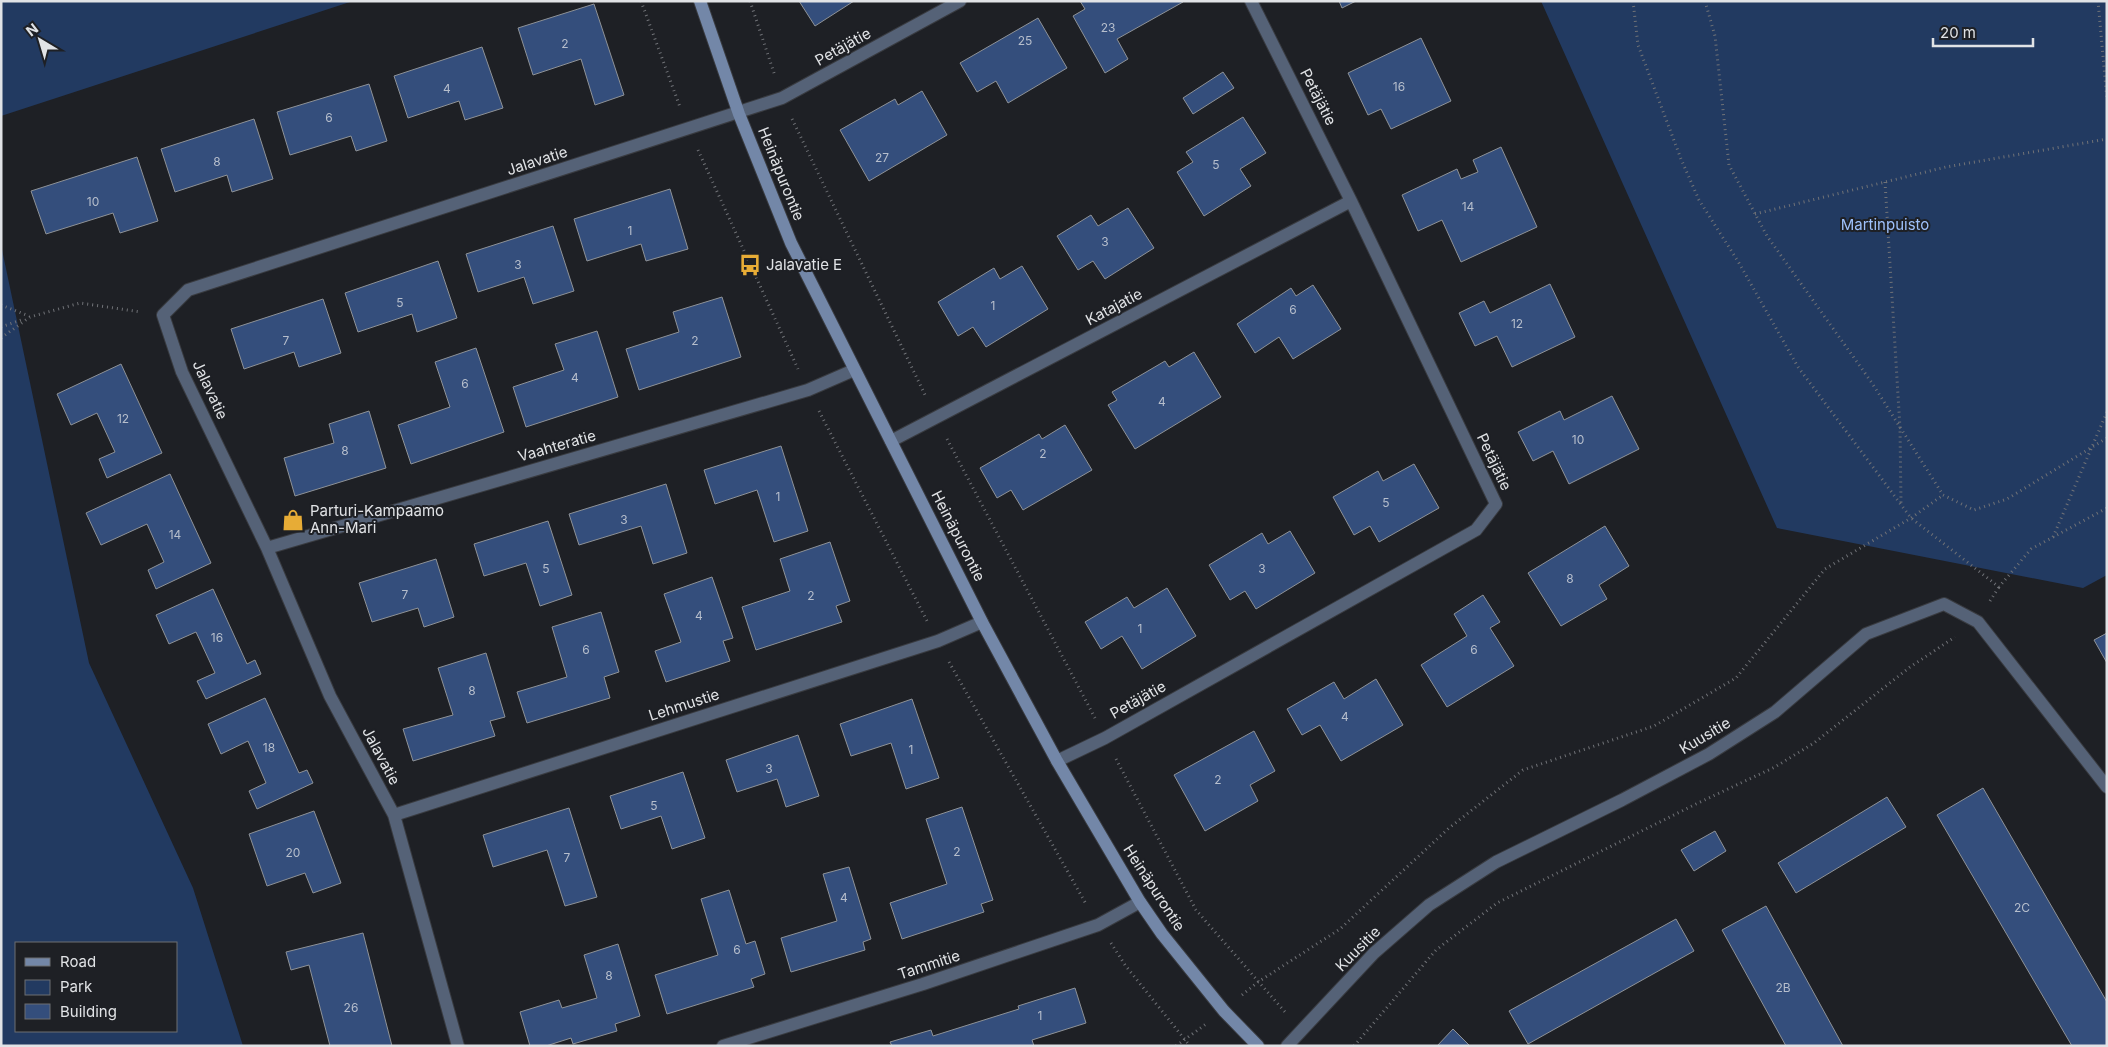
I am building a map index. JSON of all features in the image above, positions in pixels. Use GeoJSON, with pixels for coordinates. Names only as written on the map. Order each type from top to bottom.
{"type":"FeatureCollection","features":[{"type":"Feature","properties":{"kind":"street","name":"Heinäpurontie"},"geometry":{"type":"LineString","coordinates":[[700,1],[739,114],[791,243],[982,622],[1057,761],[1140,902],[1162,934],[1224,1010],[1258,1046]]}},
{"type":"Feature","properties":{"kind":"street","name":"Petäjätie"},"geometry":{"type":"LineString","coordinates":[[739,114],[782,98],[960,1]]}},
{"type":"Feature","properties":{"kind":"street","name":"Petäjätie"},"geometry":{"type":"LineString","coordinates":[[1057,761],[1105,738],[1476,530],[1496,504],[1352,201],[1251,1]]}},
{"type":"Feature","properties":{"kind":"street","name":"Jalavatie"},"geometry":{"type":"LineString","coordinates":[[458,1046],[394,815],[330,696],[267,548],[182,372],[163,315],[188,290],[739,114]]}},
{"type":"Feature","properties":{"kind":"street","name":"Katajatie"},"geometry":{"type":"LineString","coordinates":[[891,442],[1352,201]]}},
{"type":"Feature","properties":{"kind":"street","name":"Vaahteratie"},"geometry":{"type":"LineString","coordinates":[[267,548],[808,390],[854,370]]}},
{"type":"Feature","properties":{"kind":"street","name":"Kuusitie"},"geometry":{"type":"LineString","coordinates":[[1286,1046],[1374,953],[1429,905],[1496,862],[1622,800],[1709,754],[1775,712],[1866,634],[1944,604],[1978,622],[2107,788]]}},
{"type":"Feature","properties":{"kind":"street","name":"Lehmustie"},"geometry":{"type":"LineString","coordinates":[[394,815],[938,641],[982,622]]}},
{"type":"Feature","properties":{"kind":"street","name":"Tammitie"},"geometry":{"type":"LineString","coordinates":[[723,1046],[923,984],[1098,925],[1140,902]]}},
{"type":"Feature","properties":{"kind":"path"},"geometry":{"type":"LineString","coordinates":[[641,1],[688,130],[808,390],[938,641],[1098,925],[1125,965],[1190,1046]]}},
{"type":"Feature","properties":{"kind":"path"},"geometry":{"type":"LineString","coordinates":[[750,1],[782,98],[936,418],[1196,910],[1258,982],[1303,1030]]}},
{"type":"Feature","properties":{"kind":"path"},"geometry":{"type":"LineString","coordinates":[[1634,1],[1638,46],[1681,159],[1699,200],[1739,263],[1798,367],[1911,518],[1998,587]]}},
{"type":"Feature","properties":{"kind":"path"},"geometry":{"type":"LineString","coordinates":[[1705,1],[1716,36],[1729,165],[1767,236],[1872,383],[1943,495],[1974,510],[2007,499],[2107,438]]}},
{"type":"Feature","properties":{"kind":"path"},"geometry":{"type":"LineString","coordinates":[[2098,1],[2107,100]]}},
{"type":"Feature","properties":{"kind":"path"},"geometry":{"type":"LineString","coordinates":[[1755,214],[1946,166],[2107,139]]}},
{"type":"Feature","properties":{"kind":"path"},"geometry":{"type":"LineString","coordinates":[[1884,182],[1900,428],[1901,505]]}},
{"type":"Feature","properties":{"kind":"path"},"geometry":{"type":"LineString","coordinates":[[1,327],[80,303],[163,315]]}},
{"type":"Feature","properties":{"kind":"path"},"geometry":{"type":"LineString","coordinates":[[1,305],[30,317]]}},
{"type":"Feature","properties":{"kind":"path"},"geometry":{"type":"LineString","coordinates":[[1,338],[30,317]]}},
{"type":"Feature","properties":{"kind":"path"},"geometry":{"type":"LineString","coordinates":[[2053,538],[2107,412]]}},
{"type":"Feature","properties":{"kind":"path"},"geometry":{"type":"LineString","coordinates":[[1258,982],[1340,929],[1449,828],[1523,770],[1654,726],[1736,678],[1825,569],[1911,518],[1943,495]]}},
{"type":"Feature","properties":{"kind":"path"},"geometry":{"type":"LineString","coordinates":[[1354,1046],[1436,950],[1497,904],[1696,804],[1775,767],[1814,743],[1910,667],[1978,622],[1998,587],[2032,549],[2107,508]]}},
{"type":"Feature","properties":{"kind":"path"},"geometry":{"type":"LineString","coordinates":[[1176,1046],[1184,1040]]}},
{"type":"Feature","properties":{"kind":"green space"},"geometry":{"type":"Polygon","coordinates":[[[1,1],[353,1],[1,116],[1,1]]]}},
{"type":"Feature","properties":{"kind":"green space","name":"Martinpuisto"},"geometry":{"type":"Polygon","coordinates":[[[1541,1],[2107,1],[2107,575],[2083,588],[1777,528],[1541,1]]]}},
{"type":"Feature","properties":{"kind":"green space"},"geometry":{"type":"Polygon","coordinates":[[[1,245],[89,663],[193,888],[243,1046],[1,1046],[1,245]]]}},
{"type":"Feature","properties":{"kind":"building"},"geometry":{"type":"Polygon","coordinates":[[[799,1],[854,1],[815,26],[799,1]]]}},
{"type":"Feature","properties":{"kind":"building"},"geometry":{"type":"Polygon","coordinates":[[[1080,1],[1183,2],[1117,39],[1128,59],[1105,73],[1073,16],[1085,9],[1080,1]]]}},
{"type":"Feature","properties":{"kind":"building"},"geometry":{"type":"Polygon","coordinates":[[[1339,1],[1356,1],[1342,8],[1339,1]]]}},
{"type":"Feature","properties":{"kind":"building"},"geometry":{"type":"Polygon","coordinates":[[[594,4],[624,95],[595,105],[581,59],[533,75],[518,28],[594,4]]]}},
{"type":"Feature","properties":{"kind":"building"},"geometry":{"type":"Polygon","coordinates":[[[1038,18],[1067,68],[1008,103],[996,81],[977,92],[960,63],[1038,18]]]}},
{"type":"Feature","properties":{"kind":"building"},"geometry":{"type":"Polygon","coordinates":[[[1421,38],[1451,101],[1391,129],[1381,109],[1368,115],[1348,73],[1421,38]]]}},
{"type":"Feature","properties":{"kind":"building"},"geometry":{"type":"Polygon","coordinates":[[[482,47],[503,108],[465,120],[459,101],[408,118],[394,76],[482,47]]]}},
{"type":"Feature","properties":{"kind":"building"},"geometry":{"type":"Polygon","coordinates":[[[1223,72],[1234,88],[1193,114],[1183,98],[1223,72]]]}},
{"type":"Feature","properties":{"kind":"building"},"geometry":{"type":"Polygon","coordinates":[[[369,84],[387,141],[356,151],[351,136],[290,155],[277,112],[369,84]]]}},
{"type":"Feature","properties":{"kind":"building"},"geometry":{"type":"Polygon","coordinates":[[[922,91],[947,135],[869,181],[840,130],[895,99],[898,105],[922,91]]]}},
{"type":"Feature","properties":{"kind":"building"},"geometry":{"type":"Polygon","coordinates":[[[1243,117],[1266,153],[1240,169],[1251,186],[1204,216],[1177,172],[1193,162],[1186,152],[1243,117]]]}},
{"type":"Feature","properties":{"kind":"building"},"geometry":{"type":"Polygon","coordinates":[[[254,119],[273,179],[232,192],[227,175],[175,192],[161,149],[254,119]]]}},
{"type":"Feature","properties":{"kind":"building"},"geometry":{"type":"Polygon","coordinates":[[[1501,147],[1537,227],[1461,262],[1442,220],[1418,231],[1402,195],[1457,169],[1461,179],[1478,172],[1473,160],[1501,147]]]}},
{"type":"Feature","properties":{"kind":"building"},"geometry":{"type":"Polygon","coordinates":[[[137,157],[158,221],[120,233],[113,213],[46,234],[31,191],[137,157]]]}},
{"type":"Feature","properties":{"kind":"building"},"geometry":{"type":"Polygon","coordinates":[[[670,189],[688,249],[646,261],[641,244],[587,261],[574,219],[670,189]]]}},
{"type":"Feature","properties":{"kind":"building"},"geometry":{"type":"Polygon","coordinates":[[[1128,208],[1154,248],[1105,279],[1093,261],[1078,270],[1057,236],[1091,215],[1098,226],[1128,208]]]}},
{"type":"Feature","properties":{"kind":"building"},"geometry":{"type":"Polygon","coordinates":[[[553,226],[574,291],[533,304],[524,277],[478,292],[466,254],[553,226]]]}},
{"type":"Feature","properties":{"kind":"building"},"geometry":{"type":"Polygon","coordinates":[[[438,261],[457,318],[417,332],[412,314],[358,332],[345,293],[438,261]]]}},
{"type":"Feature","properties":{"kind":"building"},"geometry":{"type":"Polygon","coordinates":[[[1022,266],[1048,309],[986,347],[973,327],[958,336],[938,302],[994,268],[1000,279],[1022,266]]]}},
{"type":"Feature","properties":{"kind":"building"},"geometry":{"type":"Polygon","coordinates":[[[1550,284],[1575,337],[1512,367],[1497,336],[1475,346],[1459,313],[1484,301],[1490,313],[1550,284]]]}},
{"type":"Feature","properties":{"kind":"building"},"geometry":{"type":"Polygon","coordinates":[[[1313,285],[1341,329],[1293,359],[1279,337],[1255,353],[1237,324],[1291,288],[1296,296],[1313,285]]]}},
{"type":"Feature","properties":{"kind":"building"},"geometry":{"type":"Polygon","coordinates":[[[722,297],[741,357],[639,390],[626,349],[679,332],[673,312],[722,297]]]}},
{"type":"Feature","properties":{"kind":"building"},"geometry":{"type":"Polygon","coordinates":[[[323,299],[341,353],[299,367],[294,352],[244,369],[231,329],[323,299]]]}},
{"type":"Feature","properties":{"kind":"building"},"geometry":{"type":"Polygon","coordinates":[[[597,331],[618,397],[526,427],[513,387],[564,370],[555,344],[597,331]]]}},
{"type":"Feature","properties":{"kind":"building"},"geometry":{"type":"Polygon","coordinates":[[[476,348],[504,432],[411,464],[398,425],[450,407],[435,362],[476,348]]]}},
{"type":"Feature","properties":{"kind":"building"},"geometry":{"type":"Polygon","coordinates":[[[1194,352],[1221,397],[1135,449],[1108,405],[1117,400],[1112,392],[1165,361],[1169,367],[1194,352]]]}},
{"type":"Feature","properties":{"kind":"building"},"geometry":{"type":"Polygon","coordinates":[[[121,364],[162,453],[107,478],[99,459],[115,452],[97,413],[71,425],[57,394],[121,364]]]}},
{"type":"Feature","properties":{"kind":"building"},"geometry":{"type":"Polygon","coordinates":[[[1612,396],[1639,449],[1569,484],[1553,451],[1533,461],[1518,432],[1560,411],[1564,420],[1612,396]]]}},
{"type":"Feature","properties":{"kind":"building"},"geometry":{"type":"Polygon","coordinates":[[[369,411],[386,468],[295,496],[284,458],[334,443],[329,424],[369,411]]]}},
{"type":"Feature","properties":{"kind":"building"},"geometry":{"type":"Polygon","coordinates":[[[1065,425],[1092,470],[1023,510],[1011,490],[997,498],[980,468],[1039,434],[1042,439],[1065,425]]]}},
{"type":"Feature","properties":{"kind":"building"},"geometry":{"type":"Polygon","coordinates":[[[781,446],[808,531],[774,542],[757,490],[715,504],[704,470],[781,446]]]}},
{"type":"Feature","properties":{"kind":"building"},"geometry":{"type":"Polygon","coordinates":[[[1414,464],[1439,508],[1379,542],[1370,526],[1354,535],[1333,497],[1378,471],[1383,481],[1414,464]]]}},
{"type":"Feature","properties":{"kind":"building"},"geometry":{"type":"Polygon","coordinates":[[[170,474],[211,563],[156,589],[148,570],[164,562],[147,524],[101,545],[86,513],[170,474]]]}},
{"type":"Feature","properties":{"kind":"building"},"geometry":{"type":"Polygon","coordinates":[[[666,484],[687,553],[653,564],[641,526],[579,545],[569,514],[666,484]]]}},
{"type":"Feature","properties":{"kind":"building"},"geometry":{"type":"Polygon","coordinates":[[[548,521],[572,595],[540,606],[526,563],[484,576],[474,544],[548,521]]]}},
{"type":"Feature","properties":{"kind":"building"},"geometry":{"type":"Polygon","coordinates":[[[1605,526],[1629,566],[1599,585],[1607,599],[1561,626],[1528,573],[1605,526]]]}},
{"type":"Feature","properties":{"kind":"building"},"geometry":{"type":"Polygon","coordinates":[[[1290,531],[1315,573],[1256,609],[1245,591],[1230,600],[1209,565],[1262,533],[1268,544],[1290,531]]]}},
{"type":"Feature","properties":{"kind":"building"},"geometry":{"type":"Polygon","coordinates":[[[830,542],[850,601],[836,606],[842,622],[756,650],[742,607],[790,591],[780,559],[830,542]]]}},
{"type":"Feature","properties":{"kind":"building"},"geometry":{"type":"Polygon","coordinates":[[[436,559],[454,617],[424,627],[418,608],[372,622],[359,583],[436,559]]]}},
{"type":"Feature","properties":{"kind":"building"},"geometry":{"type":"Polygon","coordinates":[[[712,577],[733,638],[723,641],[730,661],[666,682],[655,651],[681,642],[664,594],[712,577]]]}},
{"type":"Feature","properties":{"kind":"building"},"geometry":{"type":"Polygon","coordinates":[[[1167,588],[1196,636],[1142,669],[1122,636],[1101,649],[1085,622],[1127,597],[1134,608],[1167,588]]]}},
{"type":"Feature","properties":{"kind":"building"},"geometry":{"type":"Polygon","coordinates":[[[213,589],[247,664],[255,660],[261,674],[206,699],[197,681],[215,673],[196,632],[169,644],[156,615],[213,589]]]}},
{"type":"Feature","properties":{"kind":"building"},"geometry":{"type":"Polygon","coordinates":[[[1483,595],[1500,622],[1490,628],[1514,666],[1447,707],[1421,665],[1467,636],[1454,614],[1483,595]]]}},
{"type":"Feature","properties":{"kind":"building"},"geometry":{"type":"Polygon","coordinates":[[[601,612],[619,672],[604,677],[610,698],[527,723],[517,692],[567,677],[552,627],[601,612]]]}},
{"type":"Feature","properties":{"kind":"building"},"geometry":{"type":"Polygon","coordinates":[[[2107,633],[2107,663],[2094,640],[2107,633]]]}},
{"type":"Feature","properties":{"kind":"building"},"geometry":{"type":"Polygon","coordinates":[[[486,653],[505,717],[490,721],[495,736],[413,761],[403,729],[453,715],[438,668],[486,653]]]}},
{"type":"Feature","properties":{"kind":"building"},"geometry":{"type":"Polygon","coordinates":[[[1376,679],[1403,725],[1341,761],[1320,725],[1302,735],[1287,709],[1334,682],[1344,699],[1376,679]]]}},
{"type":"Feature","properties":{"kind":"building"},"geometry":{"type":"Polygon","coordinates":[[[265,698],[299,773],[307,770],[313,783],[257,809],[249,791],[266,783],[248,741],[221,754],[208,724],[265,698]]]}},
{"type":"Feature","properties":{"kind":"building"},"geometry":{"type":"Polygon","coordinates":[[[912,699],[939,778],[906,789],[891,743],[851,756],[840,724],[912,699]]]}},
{"type":"Feature","properties":{"kind":"building"},"geometry":{"type":"Polygon","coordinates":[[[1254,731],[1275,771],[1250,785],[1258,801],[1205,831],[1174,775],[1254,731]]]}},
{"type":"Feature","properties":{"kind":"building"},"geometry":{"type":"Polygon","coordinates":[[[798,735],[819,796],[786,807],[777,779],[737,792],[726,760],[798,735]]]}},
{"type":"Feature","properties":{"kind":"building"},"geometry":{"type":"Polygon","coordinates":[[[683,772],[705,838],[672,849],[661,816],[621,829],[610,796],[683,772]]]}},
{"type":"Feature","properties":{"kind":"building"},"geometry":{"type":"Polygon","coordinates":[[[1983,788],[2107,1002],[2107,1046],[2072,1046],[1937,815],[1983,788]]]}},
{"type":"Feature","properties":{"kind":"building"},"geometry":{"type":"Polygon","coordinates":[[[1887,797],[1906,827],[1796,893],[1778,863],[1887,797]]]}},
{"type":"Feature","properties":{"kind":"building"},"geometry":{"type":"Polygon","coordinates":[[[962,807],[993,900],[981,904],[984,912],[902,939],[890,903],[947,884],[926,819],[962,807]]]}},
{"type":"Feature","properties":{"kind":"building"},"geometry":{"type":"Polygon","coordinates":[[[569,808],[597,897],[565,906],[547,850],[493,867],[483,835],[569,808]]]}},
{"type":"Feature","properties":{"kind":"building"},"geometry":{"type":"Polygon","coordinates":[[[314,811],[341,883],[313,893],[305,873],[267,886],[249,834],[314,811]]]}},
{"type":"Feature","properties":{"kind":"building"},"geometry":{"type":"Polygon","coordinates":[[[1715,831],[1726,851],[1694,871],[1681,850],[1715,831]]]}},
{"type":"Feature","properties":{"kind":"building"},"geometry":{"type":"Polygon","coordinates":[[[849,867],[871,939],[863,942],[865,950],[791,972],[781,938],[837,921],[823,874],[849,867]]]}},
{"type":"Feature","properties":{"kind":"building"},"geometry":{"type":"Polygon","coordinates":[[[729,890],[746,944],[755,941],[765,974],[751,979],[754,987],[667,1014],[655,975],[718,955],[701,899],[729,890]]]}},
{"type":"Feature","properties":{"kind":"building"},"geometry":{"type":"Polygon","coordinates":[[[1766,906],[1843,1046],[1786,1046],[1722,930],[1766,906]]]}},
{"type":"Feature","properties":{"kind":"building"},"geometry":{"type":"Polygon","coordinates":[[[1676,919],[1694,951],[1528,1044],[1509,1011],[1676,919]]]}},
{"type":"Feature","properties":{"kind":"building"},"geometry":{"type":"Polygon","coordinates":[[[363,933],[392,1046],[330,1046],[309,965],[291,970],[286,952],[363,933]]]}},
{"type":"Feature","properties":{"kind":"building"},"geometry":{"type":"Polygon","coordinates":[[[618,944],[640,1016],[615,1024],[617,1031],[573,1044],[571,1038],[546,1046],[530,1046],[520,1012],[559,1000],[562,1008],[597,998],[584,955],[618,944]]]}},
{"type":"Feature","properties":{"kind":"building"},"geometry":{"type":"Polygon","coordinates":[[[1075,988],[1086,1023],[1032,1040],[1034,1046],[892,1046],[890,1042],[931,1030],[933,1036],[1019,1009],[1018,1006],[1075,988]]]}},
{"type":"Feature","properties":{"kind":"building"},"geometry":{"type":"Polygon","coordinates":[[[1453,1029],[1470,1046],[1437,1046],[1453,1029]]]}},
{"type":"Feature","properties":{"kind":"place","name":"Jalavatie E"},"geometry":{"type":"Point","coordinates":[750,265]}},
{"type":"Feature","properties":{"kind":"place","name":"Parturi-Kampaamo Ann-Mari"},"geometry":{"type":"Point","coordinates":[293,520]}}]}
